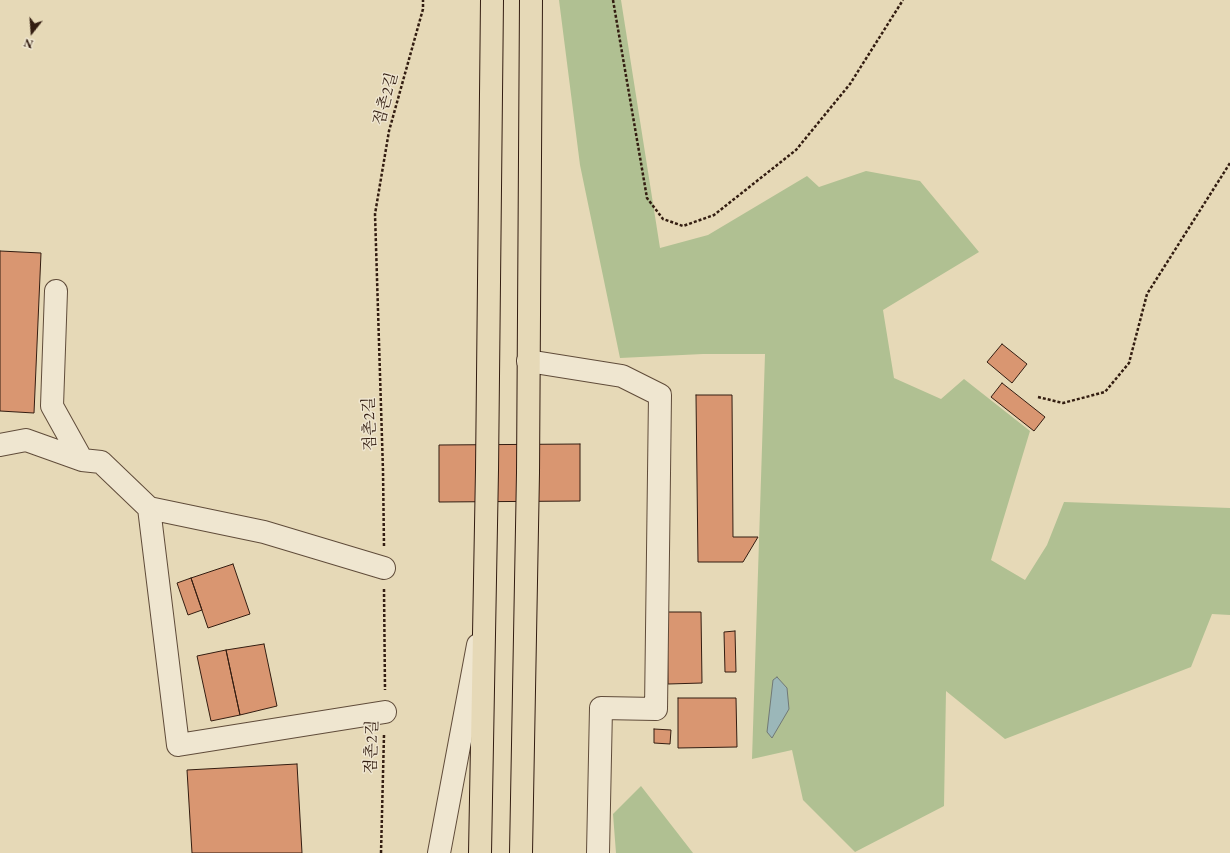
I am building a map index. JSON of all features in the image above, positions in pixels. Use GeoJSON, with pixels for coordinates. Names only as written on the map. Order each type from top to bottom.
{"type":"FeatureCollection","features":[{"type":"Feature","properties":{"kind":"highway"},"geometry":{"type":"LineString","coordinates":[[480,853],[492,0]]}},
{"type":"Feature","properties":{"kind":"highway"},"geometry":{"type":"LineString","coordinates":[[521,853],[528,473],[531,0]]}},
{"type":"Feature","properties":{"kind":"street"},"geometry":{"type":"LineString","coordinates":[[56,291],[52,406],[82,460]]}},
{"type":"Feature","properties":{"kind":"street"},"geometry":{"type":"LineString","coordinates":[[528,361],[622,376],[660,395],[656,709],[601,708],[598,853]]}},
{"type":"Feature","properties":{"kind":"street"},"geometry":{"type":"LineString","coordinates":[[0,445],[26,440],[82,460],[101,462],[150,508],[264,532],[384,568]]}},
{"type":"Feature","properties":{"kind":"street"},"geometry":{"type":"LineString","coordinates":[[150,508],[178,745],[385,712]]}},
{"type":"Feature","properties":{"kind":"street"},"geometry":{"type":"LineString","coordinates":[[439,853],[484,612]]}},
{"type":"Feature","properties":{"kind":"path","name":"점촌2길"},"geometry":{"type":"LineString","coordinates":[[381,853],[385,712],[384,471],[375,214],[389,131],[423,9],[423,0]]}},
{"type":"Feature","properties":{"kind":"path"},"geometry":{"type":"LineString","coordinates":[[613,0],[647,198],[663,218],[683,226],[714,215],[796,150],[850,84],[902,0]]}},
{"type":"Feature","properties":{"kind":"path"},"geometry":{"type":"LineString","coordinates":[[1038,397],[1063,403],[1105,392],[1129,363],[1147,294],[1230,163]]}},
{"type":"Feature","properties":{"kind":"green space"},"geometry":{"type":"Polygon","coordinates":[[[559,0],[621,0],[660,248],[708,235],[807,176],[819,187],[866,171],[920,181],[979,252],[883,310],[894,378],[941,399],[964,379],[1030,431],[991,560],[1025,580],[1047,545],[1064,502],[1230,508],[1230,615],[1212,614],[1191,667],[1005,739],[946,691],[944,806],[855,852],[803,800],[792,750],[752,759],[765,354],[703,354],[620,358],[580,165],[559,0]]]}},
{"type":"Feature","properties":{"kind":"green space"},"geometry":{"type":"Polygon","coordinates":[[[641,786],[693,853],[616,853],[613,814],[641,786]]]}},
{"type":"Feature","properties":{"kind":"water"},"geometry":{"type":"Polygon","coordinates":[[[777,677],[787,688],[789,709],[772,738],[767,732],[773,680],[777,677]]]}},
{"type":"Feature","properties":{"kind":"building"},"geometry":{"type":"Polygon","coordinates":[[[0,251],[41,253],[34,413],[0,411],[0,251]]]}},
{"type":"Feature","properties":{"kind":"building"},"geometry":{"type":"Polygon","coordinates":[[[1002,344],[1027,364],[1012,383],[987,362],[1002,344]]]}},
{"type":"Feature","properties":{"kind":"building"},"geometry":{"type":"Polygon","coordinates":[[[1002,383],[1045,417],[1034,431],[991,397],[1002,383]]]}},
{"type":"Feature","properties":{"kind":"building"},"geometry":{"type":"Polygon","coordinates":[[[696,395],[732,395],[733,537],[758,537],[743,562],[698,562],[696,395]]]}},
{"type":"Feature","properties":{"kind":"building"},"geometry":{"type":"Polygon","coordinates":[[[580,444],[580,501],[439,502],[439,445],[580,444]]]}},
{"type":"Feature","properties":{"kind":"building"},"geometry":{"type":"Polygon","coordinates":[[[233,564],[250,614],[208,628],[191,578],[233,564]]]}},
{"type":"Feature","properties":{"kind":"building"},"geometry":{"type":"Polygon","coordinates":[[[191,578],[202,610],[188,615],[177,583],[191,578]]]}},
{"type":"Feature","properties":{"kind":"building"},"geometry":{"type":"Polygon","coordinates":[[[667,612],[701,612],[702,683],[668,684],[667,612]]]}},
{"type":"Feature","properties":{"kind":"building"},"geometry":{"type":"Polygon","coordinates":[[[735,631],[736,672],[725,672],[724,632],[735,631]]]}},
{"type":"Feature","properties":{"kind":"building"},"geometry":{"type":"Polygon","coordinates":[[[264,644],[277,706],[240,715],[226,650],[264,644]]]}},
{"type":"Feature","properties":{"kind":"building"},"geometry":{"type":"Polygon","coordinates":[[[226,650],[240,715],[211,721],[197,656],[226,650]]]}},
{"type":"Feature","properties":{"kind":"building"},"geometry":{"type":"Polygon","coordinates":[[[678,698],[736,698],[737,747],[678,748],[678,698]]]}},
{"type":"Feature","properties":{"kind":"building"},"geometry":{"type":"Polygon","coordinates":[[[654,729],[671,730],[670,744],[654,743],[654,729]]]}},
{"type":"Feature","properties":{"kind":"building"},"geometry":{"type":"Polygon","coordinates":[[[297,764],[302,853],[192,853],[187,770],[297,764]]]}}]}
